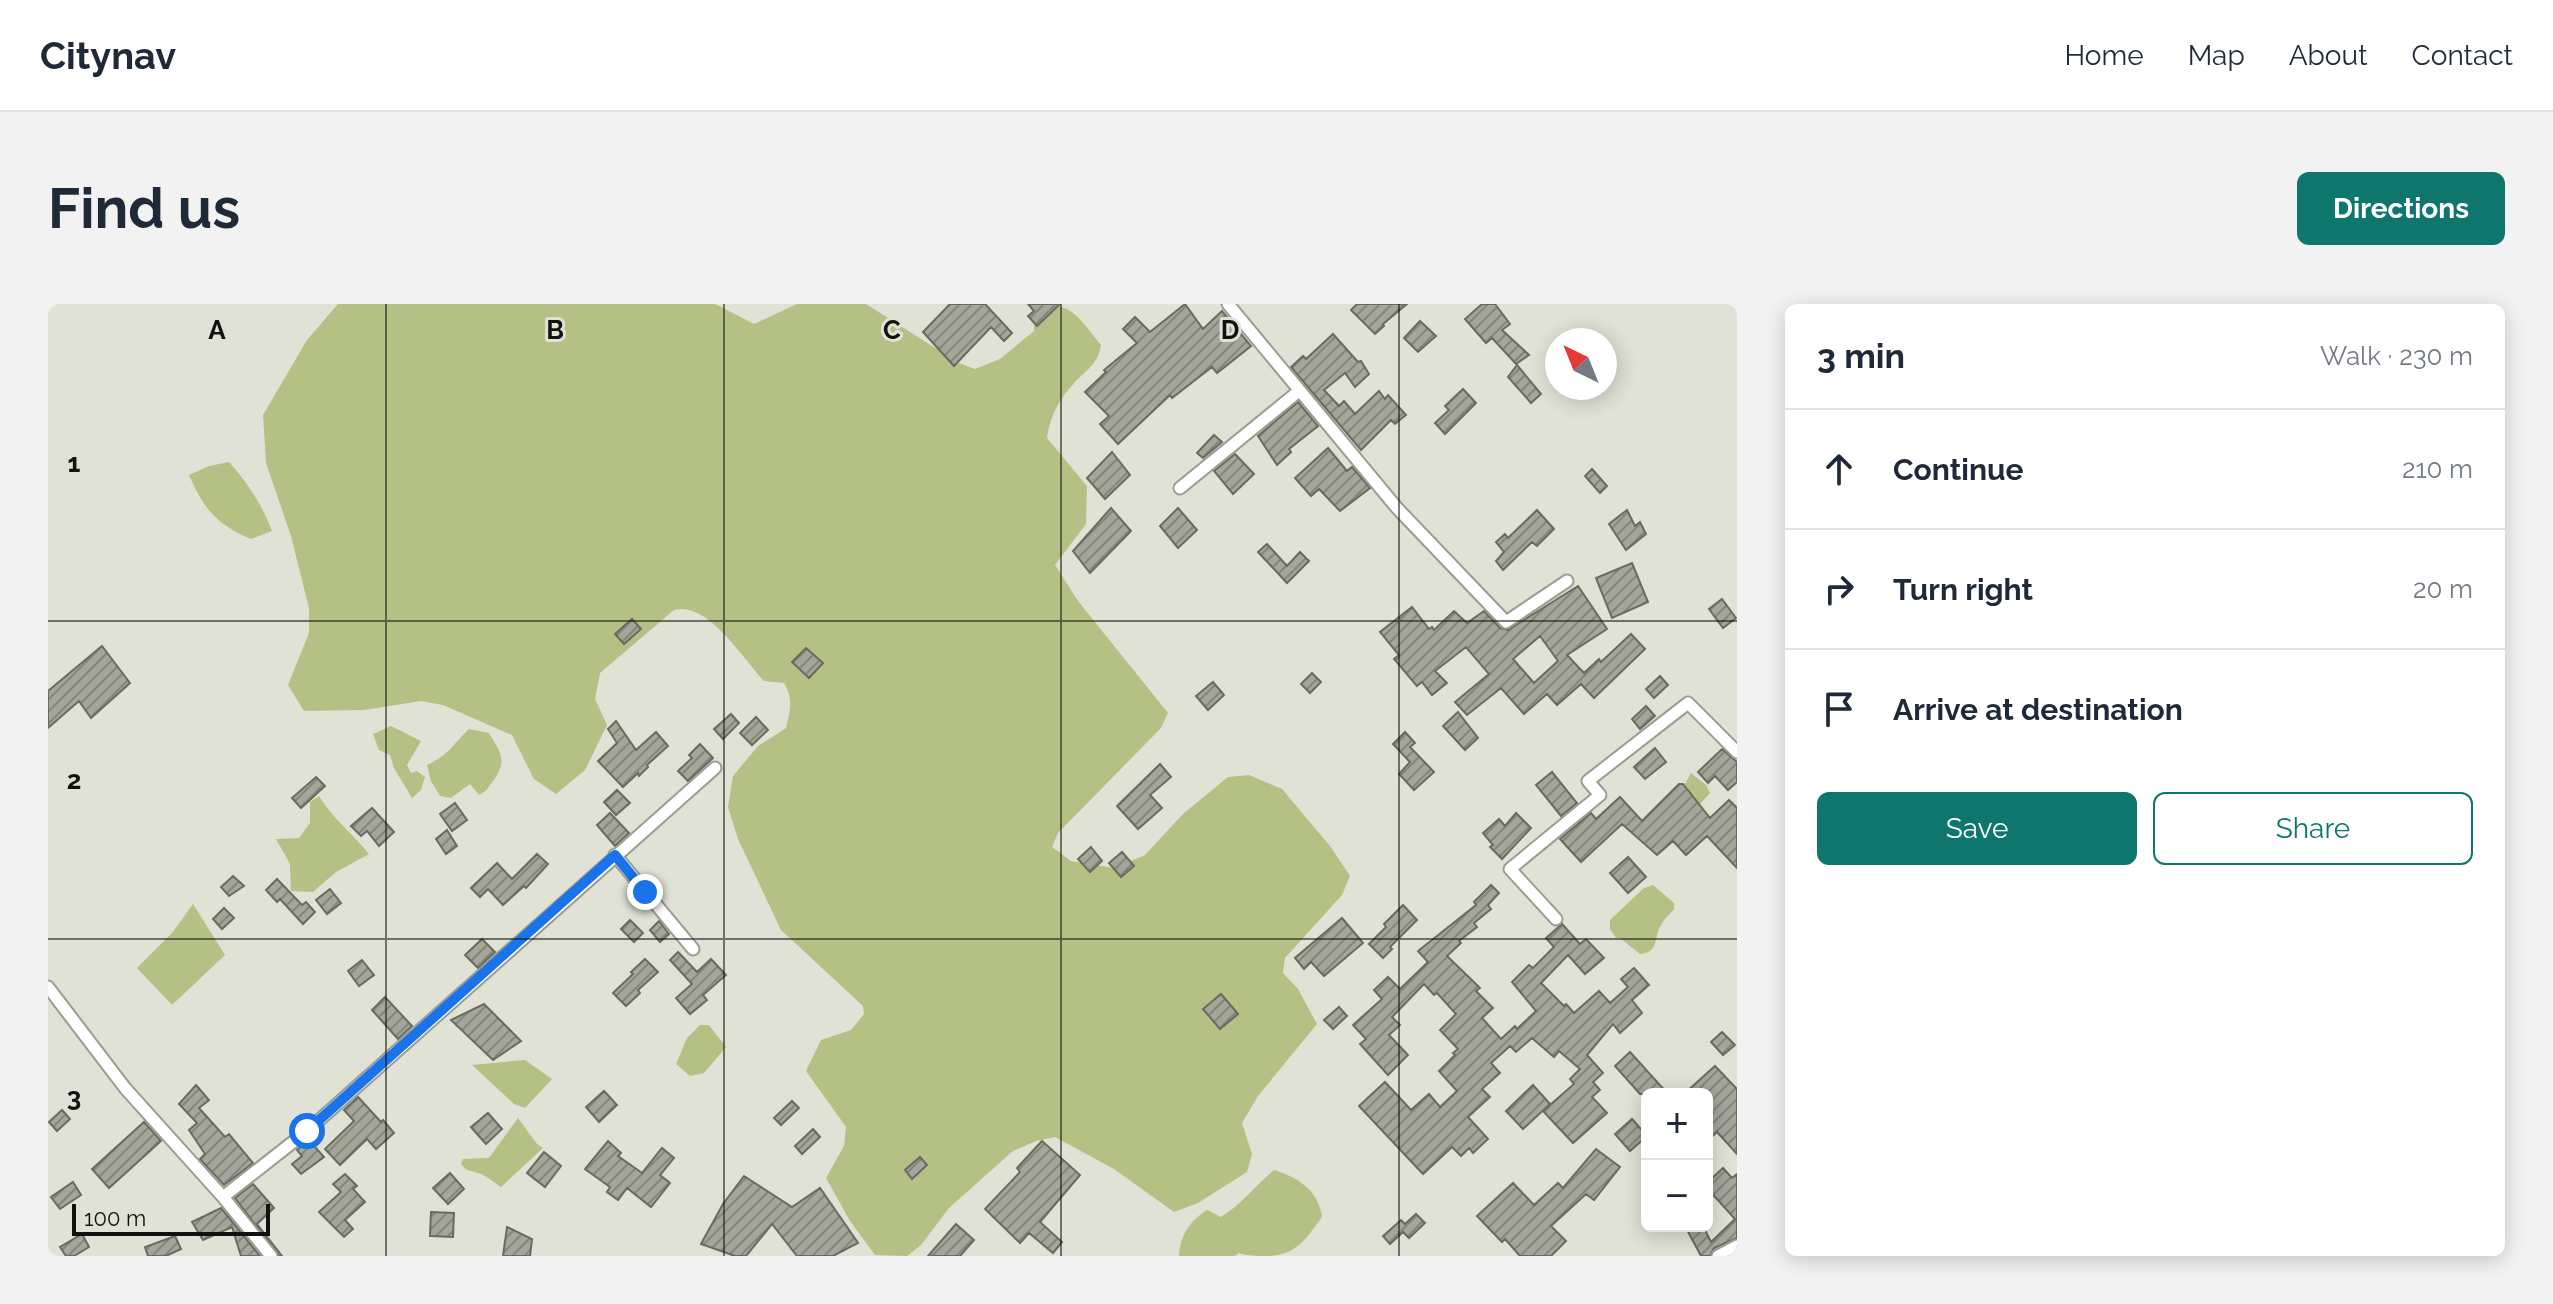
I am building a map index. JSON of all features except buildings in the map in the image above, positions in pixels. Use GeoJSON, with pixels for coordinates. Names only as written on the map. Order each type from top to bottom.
{"type":"FeatureCollection","features":[{"type":"Feature","properties":{"kind":"street"},"geometry":{"type":"LineString","coordinates":[[1228,304],[1397,508],[1506,622],[1567,581]]}},
{"type":"Feature","properties":{"kind":"street"},"geometry":{"type":"LineString","coordinates":[[1180,488],[1299,391]]}},
{"type":"Feature","properties":{"kind":"street"},"geometry":{"type":"LineString","coordinates":[[1556,919],[1510,869],[1600,795],[1588,781],[1688,703],[1737,752]]}},
{"type":"Feature","properties":{"kind":"street"},"geometry":{"type":"LineString","coordinates":[[223,1197],[307,1131],[715,768]]}},
{"type":"Feature","properties":{"kind":"street"},"geometry":{"type":"LineString","coordinates":[[615,855],[693,949]]}},
{"type":"Feature","properties":{"kind":"street"},"geometry":{"type":"LineString","coordinates":[[48,987],[125,1088],[223,1197],[271,1256]]}},
{"type":"Feature","properties":{"kind":"street"},"geometry":{"type":"LineString","coordinates":[[1718,1256],[1737,1246]]}},
{"type":"Feature","properties":{"kind":"shaded area"},"geometry":{"type":"Polygon","coordinates":[[[338,304],[715,304],[754,324],[797,304],[866,304],[959,363],[975,369],[1000,359],[1034,331],[1035,304],[1059,306],[1080,319],[1101,345],[1100,351],[1092,365],[1061,400],[1053,414],[1047,438],[1087,486],[1086,524],[1055,565],[1078,601],[1168,713],[1161,728],[1058,833],[1052,847],[1071,861],[1114,868],[1145,855],[1183,814],[1228,777],[1249,775],[1282,789],[1330,846],[1350,876],[1342,895],[1285,958],[1283,973],[1298,989],[1317,1024],[1258,1096],[1242,1123],[1252,1154],[1247,1172],[1198,1203],[1174,1212],[1114,1169],[1055,1137],[1036,1141],[1013,1151],[949,1208],[921,1245],[907,1256],[875,1255],[850,1221],[826,1178],[844,1146],[846,1127],[806,1071],[821,1040],[851,1030],[864,1014],[863,1006],[781,930],[738,839],[728,807],[733,776],[758,746],[786,728],[790,711],[789,694],[784,683],[764,681],[724,634],[699,614],[674,610],[600,673],[595,699],[607,725],[585,770],[556,794],[534,779],[512,735],[443,705],[421,701],[364,710],[304,711],[288,685],[309,633],[309,608],[291,536],[266,463],[263,415],[307,340],[338,304]]]}},
{"type":"Feature","properties":{"kind":"shaded area"},"geometry":{"type":"Polygon","coordinates":[[[229,462],[254,495],[272,531],[251,539],[220,521],[200,497],[189,475],[229,462]]]}},
{"type":"Feature","properties":{"kind":"shaded area"},"geometry":{"type":"Polygon","coordinates":[[[391,726],[421,741],[407,765],[411,773],[417,771],[425,777],[421,790],[412,798],[390,755],[379,750],[373,734],[391,726]]]}},
{"type":"Feature","properties":{"kind":"shaded area"},"geometry":{"type":"Polygon","coordinates":[[[469,729],[489,733],[501,757],[498,774],[479,795],[470,784],[451,798],[440,796],[431,781],[427,765],[445,753],[469,729]]]}},
{"type":"Feature","properties":{"kind":"shaded area"},"geometry":{"type":"Polygon","coordinates":[[[1691,773],[1706,785],[1710,793],[1693,812],[1675,802],[1691,773]]]}},
{"type":"Feature","properties":{"kind":"shaded area"},"geometry":{"type":"Polygon","coordinates":[[[319,796],[369,854],[336,872],[313,892],[291,891],[290,864],[276,839],[299,838],[310,823],[310,802],[319,796]]]}},
{"type":"Feature","properties":{"kind":"shaded area"},"geometry":{"type":"Polygon","coordinates":[[[1653,885],[1674,903],[1674,909],[1661,925],[1651,950],[1640,954],[1616,938],[1610,929],[1610,920],[1644,888],[1653,885]]]}},
{"type":"Feature","properties":{"kind":"shaded area"},"geometry":{"type":"Polygon","coordinates":[[[193,904],[225,955],[172,1005],[137,968],[172,933],[193,904]]]}},
{"type":"Feature","properties":{"kind":"shaded area"},"geometry":{"type":"Polygon","coordinates":[[[700,1025],[709,1025],[726,1047],[704,1073],[690,1076],[676,1064],[687,1038],[700,1025]]]}},
{"type":"Feature","properties":{"kind":"shaded area"},"geometry":{"type":"Polygon","coordinates":[[[525,1060],[552,1079],[525,1108],[514,1104],[472,1065],[525,1060]]]}},
{"type":"Feature","properties":{"kind":"shaded area"},"geometry":{"type":"Polygon","coordinates":[[[518,1118],[543,1148],[501,1187],[461,1164],[463,1159],[489,1158],[518,1118]]]}},
{"type":"Feature","properties":{"kind":"shaded area"},"geometry":{"type":"Polygon","coordinates":[[[1274,1170],[1306,1186],[1320,1208],[1322,1217],[1299,1245],[1276,1255],[1179,1256],[1184,1235],[1196,1219],[1207,1210],[1221,1217],[1274,1170]]]}},
{"type":"Feature","properties":{"kind":"route"},"geometry":{"type":"LineString","coordinates":[[307,1131],[615,855],[645,892]]}}]}
